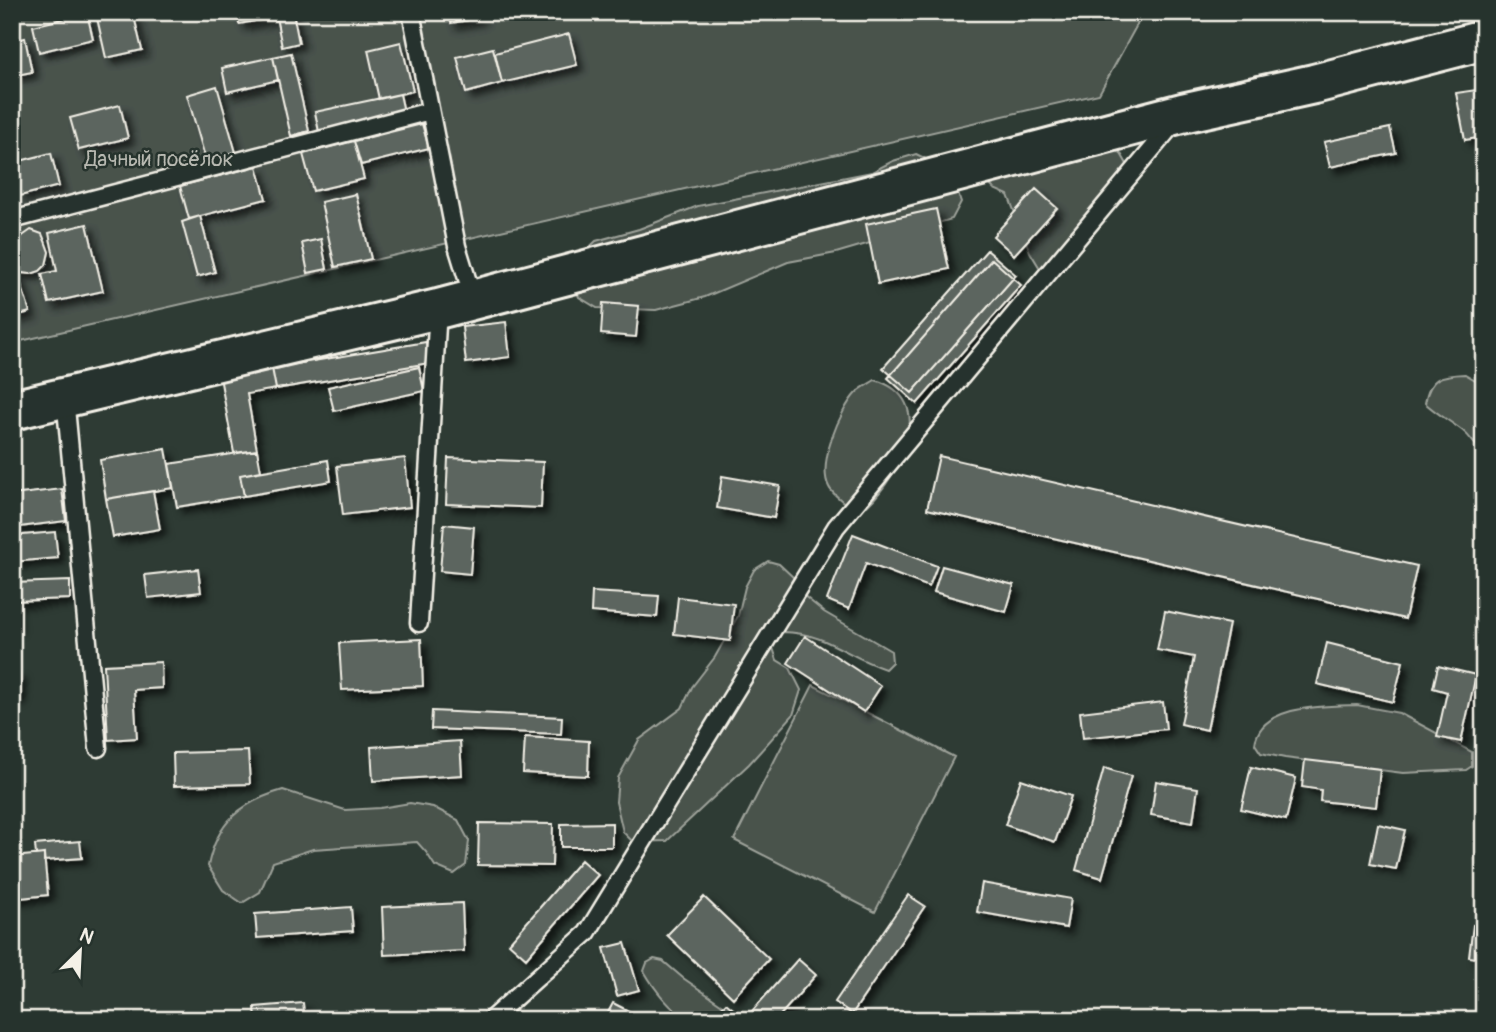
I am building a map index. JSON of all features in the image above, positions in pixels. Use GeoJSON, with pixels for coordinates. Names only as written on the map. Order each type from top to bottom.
{"type":"FeatureCollection","features":[{"type":"Feature","properties":{"kind":"main road"},"geometry":{"type":"LineString","coordinates":[[12,410],[456,304],[1182,113],[1314,84],[1484,40]]}},
{"type":"Feature","properties":{"kind":"lane"},"geometry":{"type":"LineString","coordinates":[[411,12],[457,246],[456,304],[419,623]]}},
{"type":"Feature","properties":{"kind":"lane"},"geometry":{"type":"LineString","coordinates":[[12,220],[430,111]]}},
{"type":"Feature","properties":{"kind":"lane"},"geometry":{"type":"LineString","coordinates":[[491,1020],[587,933],[836,527],[1182,113]]}},
{"type":"Feature","properties":{"kind":"lane"},"geometry":{"type":"LineString","coordinates":[[65,397],[97,748]]}},
{"type":"Feature","properties":{"kind":"green space","name":"Дачный посёлок"},"geometry":{"type":"Polygon","coordinates":[[[12,12],[1144,12],[1099,94],[12,343],[12,12]]]}},
{"type":"Feature","properties":{"kind":"green space"},"geometry":{"type":"Polygon","coordinates":[[[1105,135],[1120,152],[1131,171],[1044,275],[1030,252],[1008,195],[994,189],[978,174],[1105,135]]]}},
{"type":"Feature","properties":{"kind":"green space"},"geometry":{"type":"Polygon","coordinates":[[[916,154],[938,168],[950,180],[958,194],[961,202],[952,219],[836,253],[788,262],[705,297],[656,310],[597,308],[579,297],[571,278],[572,264],[596,241],[639,229],[698,206],[872,172],[893,161],[916,154]]]}},
{"type":"Feature","properties":{"kind":"green space"},"geometry":{"type":"Polygon","coordinates":[[[1465,374],[1484,385],[1484,452],[1463,431],[1425,403],[1430,388],[1437,379],[1465,374]]]}},
{"type":"Feature","properties":{"kind":"green space"},"geometry":{"type":"Polygon","coordinates":[[[875,380],[895,390],[906,403],[910,420],[908,438],[901,458],[879,492],[867,506],[849,507],[829,487],[826,477],[828,452],[837,424],[850,401],[858,391],[875,380]]]}},
{"type":"Feature","properties":{"kind":"green space"},"geometry":{"type":"Polygon","coordinates":[[[768,561],[779,564],[793,577],[797,590],[824,612],[891,651],[892,662],[885,669],[812,636],[782,632],[772,645],[777,660],[790,668],[801,690],[793,715],[749,764],[667,841],[633,842],[623,832],[616,802],[618,778],[639,740],[682,708],[692,687],[715,657],[738,616],[745,587],[754,570],[768,561]]]}},
{"type":"Feature","properties":{"kind":"green space"},"geometry":{"type":"Polygon","coordinates":[[[813,685],[954,757],[875,912],[734,840],[813,685]]]}},
{"type":"Feature","properties":{"kind":"green space"},"geometry":{"type":"Polygon","coordinates":[[[1357,705],[1399,713],[1472,752],[1472,766],[1466,770],[1403,773],[1285,758],[1261,753],[1255,744],[1260,731],[1269,721],[1281,714],[1312,707],[1357,705]]]}},
{"type":"Feature","properties":{"kind":"green space"},"geometry":{"type":"Polygon","coordinates":[[[283,790],[345,810],[410,803],[433,807],[458,820],[469,841],[466,865],[454,874],[435,866],[417,842],[313,849],[273,862],[260,892],[242,903],[223,890],[208,866],[212,851],[233,816],[255,801],[283,790]]]}},
{"type":"Feature","properties":{"kind":"green space"},"geometry":{"type":"Polygon","coordinates":[[[654,959],[663,961],[744,1020],[687,1020],[662,998],[644,971],[647,963],[654,959]]]}},
{"type":"Feature","properties":{"kind":"building"},"geometry":{"type":"Polygon","coordinates":[[[133,12],[142,50],[106,58],[97,18],[133,12]]]}},
{"type":"Feature","properties":{"kind":"building"},"geometry":{"type":"Polygon","coordinates":[[[237,12],[275,12],[276,17],[239,24],[237,12]]]}},
{"type":"Feature","properties":{"kind":"building"},"geometry":{"type":"Polygon","coordinates":[[[275,12],[293,12],[299,43],[282,47],[275,12]]]}},
{"type":"Feature","properties":{"kind":"building"},"geometry":{"type":"Polygon","coordinates":[[[449,12],[479,12],[480,18],[451,23],[449,12]]]}},
{"type":"Feature","properties":{"kind":"building"},"geometry":{"type":"Polygon","coordinates":[[[87,13],[93,39],[39,52],[33,26],[87,13]]]}},
{"type":"Feature","properties":{"kind":"building"},"geometry":{"type":"Polygon","coordinates":[[[569,34],[577,65],[502,83],[495,53],[569,34]]]}},
{"type":"Feature","properties":{"kind":"building"},"geometry":{"type":"Polygon","coordinates":[[[25,38],[32,72],[12,76],[12,41],[25,38]]]}},
{"type":"Feature","properties":{"kind":"building"},"geometry":{"type":"Polygon","coordinates":[[[401,42],[413,91],[379,99],[368,50],[401,42]]]}},
{"type":"Feature","properties":{"kind":"building"},"geometry":{"type":"Polygon","coordinates":[[[493,48],[502,83],[466,93],[457,57],[493,48]]]}},
{"type":"Feature","properties":{"kind":"building"},"geometry":{"type":"Polygon","coordinates":[[[291,53],[309,131],[291,136],[273,57],[291,53]]]}},
{"type":"Feature","properties":{"kind":"building"},"geometry":{"type":"Polygon","coordinates":[[[273,57],[278,80],[227,92],[222,68],[273,57]]]}},
{"type":"Feature","properties":{"kind":"building"},"geometry":{"type":"Polygon","coordinates":[[[217,86],[237,156],[207,164],[187,95],[217,86]]]}},
{"type":"Feature","properties":{"kind":"building"},"geometry":{"type":"Polygon","coordinates":[[[1484,89],[1484,137],[1465,140],[1456,93],[1484,89]]]}},
{"type":"Feature","properties":{"kind":"building"},"geometry":{"type":"Polygon","coordinates":[[[400,94],[404,112],[319,132],[315,112],[400,94]]]}},
{"type":"Feature","properties":{"kind":"building"},"geometry":{"type":"Polygon","coordinates":[[[120,105],[128,138],[79,150],[70,118],[120,105]]]}},
{"type":"Feature","properties":{"kind":"building"},"geometry":{"type":"Polygon","coordinates":[[[422,124],[429,148],[361,165],[354,141],[422,124]]]}},
{"type":"Feature","properties":{"kind":"building"},"geometry":{"type":"Polygon","coordinates":[[[1390,128],[1396,153],[1330,167],[1324,142],[1390,128]]]}},
{"type":"Feature","properties":{"kind":"building"},"geometry":{"type":"Polygon","coordinates":[[[354,141],[364,179],[313,191],[303,154],[354,141]]]}},
{"type":"Feature","properties":{"kind":"building"},"geometry":{"type":"Polygon","coordinates":[[[51,153],[59,186],[20,196],[12,163],[51,153]]]}},
{"type":"Feature","properties":{"kind":"building"},"geometry":{"type":"Polygon","coordinates":[[[257,166],[266,199],[189,219],[180,186],[257,166]]]}},
{"type":"Feature","properties":{"kind":"building"},"geometry":{"type":"Polygon","coordinates":[[[1036,189],[1057,208],[1014,255],[993,236],[1036,189]]]}},
{"type":"Feature","properties":{"kind":"building"},"geometry":{"type":"Polygon","coordinates":[[[356,194],[371,259],[335,267],[321,202],[356,194]]]}},
{"type":"Feature","properties":{"kind":"building"},"geometry":{"type":"Polygon","coordinates":[[[936,209],[949,269],[878,284],[866,224],[936,209]]]}},
{"type":"Feature","properties":{"kind":"building"},"geometry":{"type":"Polygon","coordinates":[[[200,216],[215,272],[197,277],[182,222],[200,216]]]}},
{"type":"Feature","properties":{"kind":"building"},"geometry":{"type":"Polygon","coordinates":[[[87,224],[103,291],[49,303],[42,274],[57,271],[49,233],[87,224]]]}},
{"type":"Feature","properties":{"kind":"building"},"geometry":{"type":"Polygon","coordinates":[[[31,230],[42,234],[45,241],[49,252],[46,265],[31,274],[12,272],[12,254],[19,251],[21,237],[31,230]]]}},
{"type":"Feature","properties":{"kind":"building"},"geometry":{"type":"Polygon","coordinates":[[[321,239],[327,269],[308,273],[302,243],[321,239]]]}},
{"type":"Feature","properties":{"kind":"building"},"geometry":{"type":"Polygon","coordinates":[[[987,250],[1016,275],[912,393],[883,368],[987,250]]]}},
{"type":"Feature","properties":{"kind":"building"},"geometry":{"type":"Polygon","coordinates":[[[992,259],[1021,285],[917,404],[888,378],[992,259]]]}},
{"type":"Feature","properties":{"kind":"building"},"geometry":{"type":"Polygon","coordinates":[[[18,275],[30,312],[12,317],[12,277],[18,275]]]}},
{"type":"Feature","properties":{"kind":"building"},"geometry":{"type":"Polygon","coordinates":[[[603,303],[639,306],[636,337],[601,334],[603,303]]]}},
{"type":"Feature","properties":{"kind":"building"},"geometry":{"type":"Polygon","coordinates":[[[506,322],[510,357],[466,363],[462,327],[506,322]]]}},
{"type":"Feature","properties":{"kind":"building"},"geometry":{"type":"Polygon","coordinates":[[[426,342],[429,363],[276,389],[272,368],[426,342]]]}},
{"type":"Feature","properties":{"kind":"building"},"geometry":{"type":"Polygon","coordinates":[[[419,367],[424,391],[334,411],[328,387],[419,367]]]}},
{"type":"Feature","properties":{"kind":"building"},"geometry":{"type":"Polygon","coordinates":[[[272,368],[276,389],[247,394],[257,450],[234,453],[220,377],[272,368]]]}},
{"type":"Feature","properties":{"kind":"building"},"geometry":{"type":"Polygon","coordinates":[[[166,449],[173,488],[106,499],[100,460],[166,449]]]}},
{"type":"Feature","properties":{"kind":"building"},"geometry":{"type":"Polygon","coordinates":[[[257,450],[261,471],[240,475],[244,496],[177,507],[169,464],[257,450]]]}},
{"type":"Feature","properties":{"kind":"building"},"geometry":{"type":"Polygon","coordinates":[[[939,456],[1417,566],[1405,619],[927,509],[939,456]]]}},
{"type":"Feature","properties":{"kind":"building"},"geometry":{"type":"Polygon","coordinates":[[[405,458],[410,507],[343,515],[337,466],[405,458]]]}},
{"type":"Feature","properties":{"kind":"building"},"geometry":{"type":"Polygon","coordinates":[[[448,458],[543,462],[541,508],[446,504],[448,458]]]}},
{"type":"Feature","properties":{"kind":"building"},"geometry":{"type":"Polygon","coordinates":[[[328,460],[331,481],[244,496],[240,475],[328,460]]]}},
{"type":"Feature","properties":{"kind":"building"},"geometry":{"type":"Polygon","coordinates":[[[722,476],[780,486],[774,518],[717,508],[722,476]]]}},
{"type":"Feature","properties":{"kind":"building"},"geometry":{"type":"Polygon","coordinates":[[[62,489],[66,521],[12,528],[12,495],[62,489]]]}},
{"type":"Feature","properties":{"kind":"building"},"geometry":{"type":"Polygon","coordinates":[[[153,491],[160,529],[113,537],[106,499],[153,491]]]}},
{"type":"Feature","properties":{"kind":"building"},"geometry":{"type":"Polygon","coordinates":[[[444,524],[474,527],[470,574],[440,571],[444,524]]]}},
{"type":"Feature","properties":{"kind":"building"},"geometry":{"type":"Polygon","coordinates":[[[55,532],[58,558],[12,562],[12,536],[55,532]]]}},
{"type":"Feature","properties":{"kind":"building"},"geometry":{"type":"Polygon","coordinates":[[[853,534],[937,566],[929,587],[866,563],[849,609],[827,600],[853,534]]]}},
{"type":"Feature","properties":{"kind":"building"},"geometry":{"type":"Polygon","coordinates":[[[942,566],[1014,585],[1006,612],[934,592],[942,566]]]}},
{"type":"Feature","properties":{"kind":"building"},"geometry":{"type":"Polygon","coordinates":[[[198,569],[201,592],[148,598],[145,575],[198,569]]]}},
{"type":"Feature","properties":{"kind":"building"},"geometry":{"type":"Polygon","coordinates":[[[70,581],[70,599],[12,601],[12,583],[70,581]]]}},
{"type":"Feature","properties":{"kind":"building"},"geometry":{"type":"Polygon","coordinates":[[[592,592],[659,596],[657,617],[591,612],[592,592]]]}},
{"type":"Feature","properties":{"kind":"building"},"geometry":{"type":"Polygon","coordinates":[[[678,597],[734,604],[730,641],[674,634],[678,597]]]}},
{"type":"Feature","properties":{"kind":"building"},"geometry":{"type":"Polygon","coordinates":[[[14,601],[15,627],[12,627],[14,601]]]}},
{"type":"Feature","properties":{"kind":"building"},"geometry":{"type":"Polygon","coordinates":[[[1165,611],[1229,624],[1207,730],[1181,724],[1194,657],[1157,650],[1165,611]]]}},
{"type":"Feature","properties":{"kind":"building"},"geometry":{"type":"Polygon","coordinates":[[[805,636],[881,686],[864,712],[788,663],[805,636]]]}},
{"type":"Feature","properties":{"kind":"building"},"geometry":{"type":"Polygon","coordinates":[[[421,639],[423,686],[342,690],[339,643],[421,639]]]}},
{"type":"Feature","properties":{"kind":"building"},"geometry":{"type":"Polygon","coordinates":[[[1327,643],[1403,662],[1393,702],[1317,684],[1327,643]]]}},
{"type":"Feature","properties":{"kind":"building"},"geometry":{"type":"Polygon","coordinates":[[[161,662],[162,688],[134,690],[137,738],[108,740],[104,665],[161,662]]]}},
{"type":"Feature","properties":{"kind":"building"},"geometry":{"type":"Polygon","coordinates":[[[1438,666],[1476,675],[1461,742],[1437,737],[1447,692],[1433,688],[1438,666]]]}},
{"type":"Feature","properties":{"kind":"building"},"geometry":{"type":"Polygon","coordinates":[[[12,673],[19,673],[20,698],[12,699],[12,673]]]}},
{"type":"Feature","properties":{"kind":"building"},"geometry":{"type":"Polygon","coordinates":[[[1163,702],[1166,729],[1083,738],[1080,712],[1163,702]]]}},
{"type":"Feature","properties":{"kind":"building"},"geometry":{"type":"Polygon","coordinates":[[[432,711],[562,717],[561,734],[431,729],[432,711]]]}},
{"type":"Feature","properties":{"kind":"building"},"geometry":{"type":"Polygon","coordinates":[[[525,737],[589,741],[588,776],[523,773],[525,737]]]}},
{"type":"Feature","properties":{"kind":"building"},"geometry":{"type":"Polygon","coordinates":[[[460,741],[462,775],[373,781],[371,747],[460,741]]]}},
{"type":"Feature","properties":{"kind":"building"},"geometry":{"type":"Polygon","coordinates":[[[248,751],[250,784],[174,786],[173,753],[248,751]]]}},
{"type":"Feature","properties":{"kind":"building"},"geometry":{"type":"Polygon","coordinates":[[[1305,760],[1380,769],[1376,807],[1320,801],[1321,790],[1302,787],[1305,760]]]}},
{"type":"Feature","properties":{"kind":"building"},"geometry":{"type":"Polygon","coordinates":[[[1251,767],[1296,778],[1286,820],[1241,809],[1251,767]]]}},
{"type":"Feature","properties":{"kind":"building"},"geometry":{"type":"Polygon","coordinates":[[[1104,768],[1131,776],[1102,878],[1076,870],[1104,768]]]}},
{"type":"Feature","properties":{"kind":"building"},"geometry":{"type":"Polygon","coordinates":[[[1021,779],[1071,796],[1055,842],[1005,825],[1021,779]]]}},
{"type":"Feature","properties":{"kind":"building"},"geometry":{"type":"Polygon","coordinates":[[[1156,781],[1198,788],[1193,822],[1151,815],[1156,781]]]}},
{"type":"Feature","properties":{"kind":"building"},"geometry":{"type":"Polygon","coordinates":[[[479,823],[553,824],[552,866],[478,865],[479,823]]]}},
{"type":"Feature","properties":{"kind":"building"},"geometry":{"type":"Polygon","coordinates":[[[612,823],[612,847],[561,847],[561,824],[612,823]]]}},
{"type":"Feature","properties":{"kind":"building"},"geometry":{"type":"Polygon","coordinates":[[[1378,824],[1405,830],[1396,869],[1370,864],[1378,824]]]}},
{"type":"Feature","properties":{"kind":"building"},"geometry":{"type":"Polygon","coordinates":[[[80,841],[82,858],[44,861],[44,854],[36,855],[35,845],[80,841]]]}},
{"type":"Feature","properties":{"kind":"building"},"geometry":{"type":"Polygon","coordinates":[[[44,854],[48,895],[12,899],[12,857],[44,854]]]}},
{"type":"Feature","properties":{"kind":"building"},"geometry":{"type":"Polygon","coordinates":[[[581,860],[598,875],[526,958],[509,943],[581,860]]]}},
{"type":"Feature","properties":{"kind":"building"},"geometry":{"type":"Polygon","coordinates":[[[982,883],[1071,899],[1066,928],[977,912],[982,883]]]}},
{"type":"Feature","properties":{"kind":"building"},"geometry":{"type":"Polygon","coordinates":[[[908,895],[925,906],[852,1014],[835,1002],[908,895]]]}},
{"type":"Feature","properties":{"kind":"building"},"geometry":{"type":"Polygon","coordinates":[[[704,897],[769,959],[733,998],[667,935],[704,897]]]}},
{"type":"Feature","properties":{"kind":"building"},"geometry":{"type":"Polygon","coordinates":[[[462,903],[464,951],[384,955],[382,907],[462,903]]]}},
{"type":"Feature","properties":{"kind":"building"},"geometry":{"type":"Polygon","coordinates":[[[351,907],[353,931],[257,938],[255,914],[351,907]]]}},
{"type":"Feature","properties":{"kind":"building"},"geometry":{"type":"Polygon","coordinates":[[[1473,925],[1484,927],[1484,959],[1469,957],[1473,925]]]}},
{"type":"Feature","properties":{"kind":"building"},"geometry":{"type":"Polygon","coordinates":[[[625,943],[639,990],[617,996],[604,948],[625,943]]]}},
{"type":"Feature","properties":{"kind":"building"},"geometry":{"type":"Polygon","coordinates":[[[798,959],[816,975],[776,1020],[719,1020],[714,1015],[726,1003],[745,1019],[798,959]]]}},
{"type":"Feature","properties":{"kind":"building"},"geometry":{"type":"Polygon","coordinates":[[[303,1003],[305,1020],[256,1020],[255,1007],[303,1003]]]}},
{"type":"Feature","properties":{"kind":"building"},"geometry":{"type":"Polygon","coordinates":[[[613,1003],[646,1020],[604,1020],[613,1003]]]}}]}
